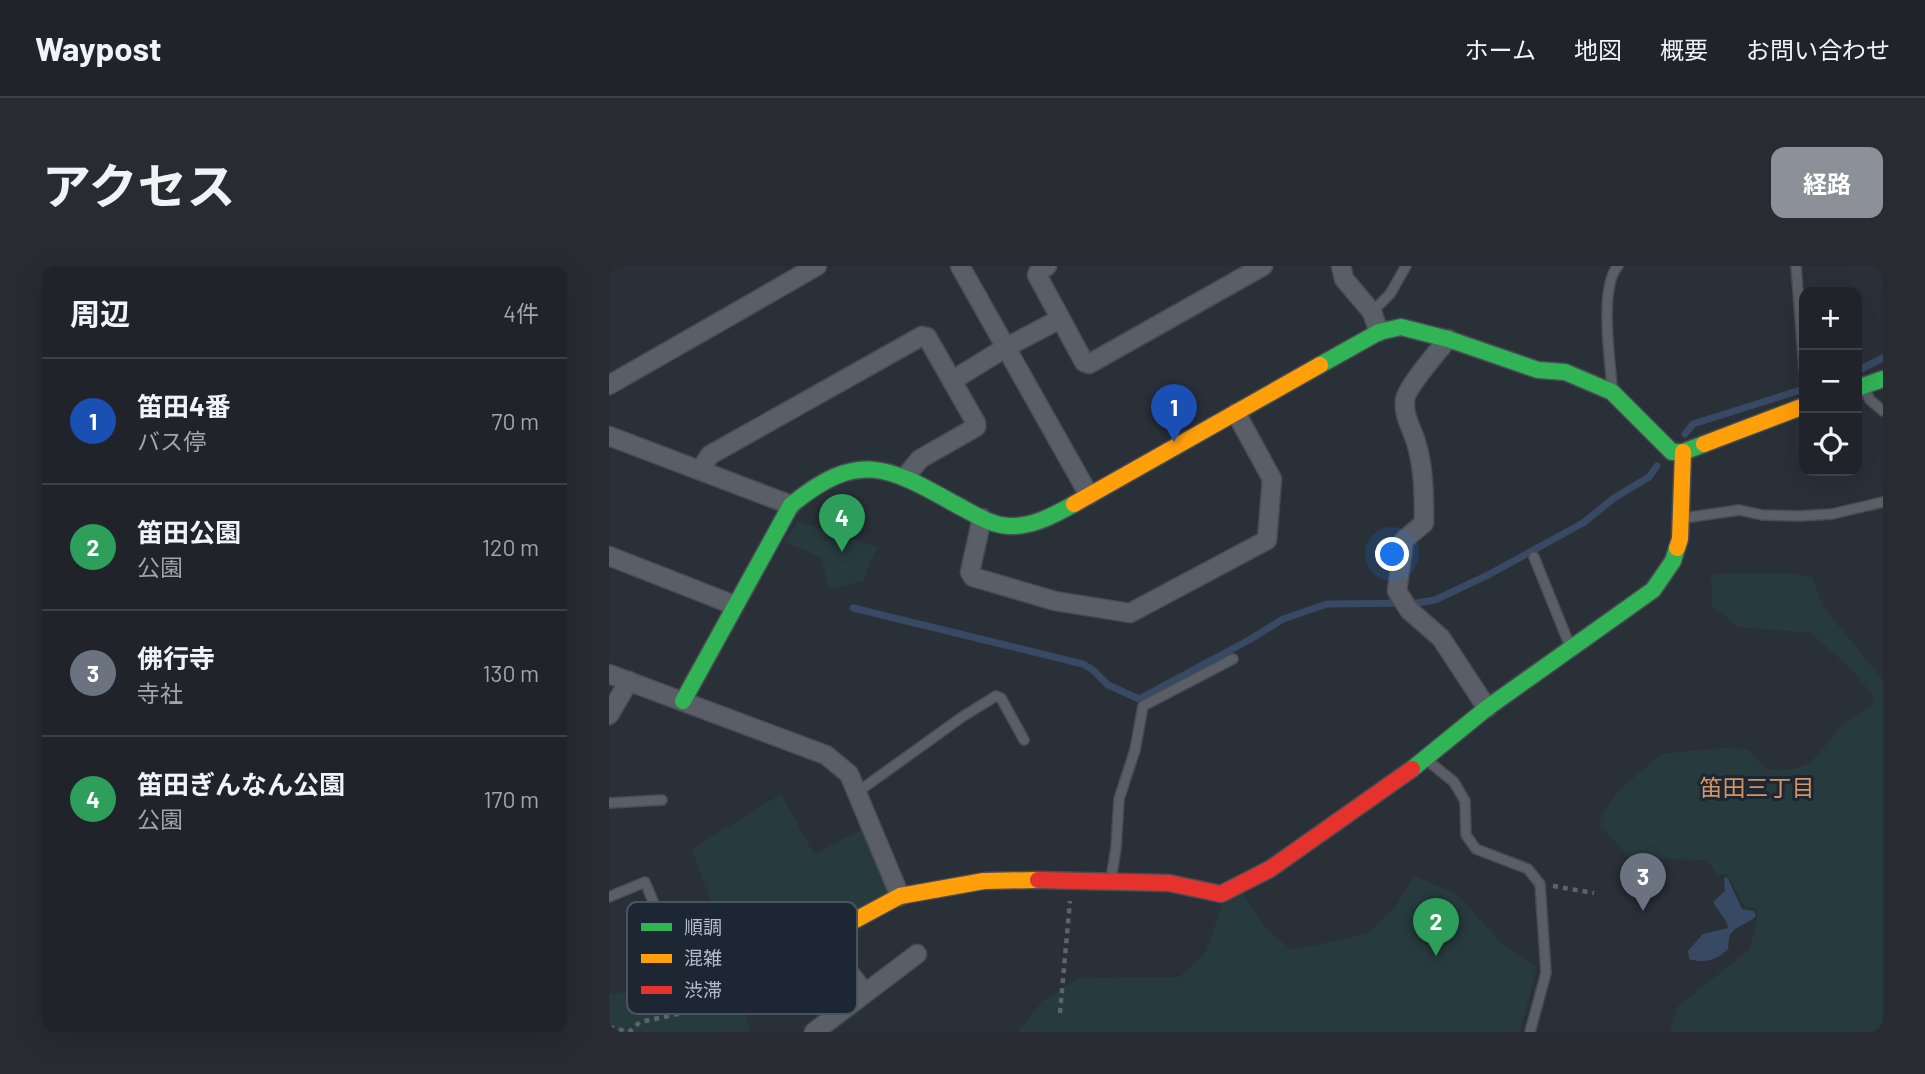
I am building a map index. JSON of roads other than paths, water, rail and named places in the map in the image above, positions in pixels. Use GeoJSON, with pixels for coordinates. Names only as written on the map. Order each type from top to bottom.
{"type":"FeatureCollection","features":[{"type":"Feature","properties":{"kind":"street"},"geometry":{"type":"LineString","coordinates":[[609,385],[817,266]]}},
{"type":"Feature","properties":{"kind":"street"},"geometry":{"type":"LineString","coordinates":[[960,266],[1089,495]]}},
{"type":"Feature","properties":{"kind":"street"},"geometry":{"type":"LineString","coordinates":[[1047,266],[1037,275],[1084,362],[1089,364],[1263,266]]}},
{"type":"Feature","properties":{"kind":"street"},"geometry":{"type":"LineString","coordinates":[[1341,266],[1344,279],[1372,312],[1379,332]]}},
{"type":"Feature","properties":{"kind":"street"},"geometry":{"type":"LineString","coordinates":[[953,380],[1060,319]]}},
{"type":"Feature","properties":{"kind":"street"},"geometry":{"type":"LineString","coordinates":[[683,701],[791,505],[811,486],[847,471],[866,469],[905,477],[982,518],[1001,525],[1032,525],[1379,332],[1401,327],[1448,339],[1538,370],[1565,372],[1612,392],[1672,452],[1683,452],[1799,408]]}},
{"type":"Feature","properties":{"kind":"street"},"geometry":{"type":"LineString","coordinates":[[700,470],[710,455],[922,336],[927,337],[953,380],[976,426],[920,459],[905,477]]}},
{"type":"Feature","properties":{"kind":"street"},"geometry":{"type":"LineString","coordinates":[[1448,339],[1410,387],[1405,400],[1425,487],[1424,523],[1404,540],[1397,591],[1409,610],[1441,638],[1487,708]]}},
{"type":"Feature","properties":{"kind":"street"},"geometry":{"type":"LineString","coordinates":[[1862,386],[1883,379]]}},
{"type":"Feature","properties":{"kind":"street"},"geometry":{"type":"LineString","coordinates":[[982,518],[970,572],[973,577],[1055,601],[1130,613],[1267,540],[1272,479],[1236,413]]}},
{"type":"Feature","properties":{"kind":"street"},"geometry":{"type":"LineString","coordinates":[[609,436],[791,505]]}},
{"type":"Feature","properties":{"kind":"street"},"geometry":{"type":"LineString","coordinates":[[857,919],[900,896],[984,881],[1073,879],[1169,883],[1221,894],[1270,869],[1426,760],[1487,708],[1653,590],[1673,561],[1680,539],[1683,452]]}},
{"type":"Feature","properties":{"kind":"street"},"geometry":{"type":"LineString","coordinates":[[609,556],[734,605]]}},
{"type":"Feature","properties":{"kind":"street"},"geometry":{"type":"LineString","coordinates":[[609,674],[825,755],[849,774],[859,791],[900,896]]}},
{"type":"Feature","properties":{"kind":"street"},"geometry":{"type":"LineString","coordinates":[[609,715],[629,681]]}},
{"type":"Feature","properties":{"kind":"street"},"geometry":{"type":"LineString","coordinates":[[857,999],[918,954]]}},
{"type":"Feature","properties":{"kind":"street"},"geometry":{"type":"LineString","coordinates":[[857,983],[865,993]]}},
{"type":"Feature","properties":{"kind":"street"},"geometry":{"type":"LineString","coordinates":[[814,1032],[838,1014]]}},
{"type":"Feature","properties":{"kind":"lane"},"geometry":{"type":"LineString","coordinates":[[1372,312],[1390,294],[1406,266]]}},
{"type":"Feature","properties":{"kind":"lane"},"geometry":{"type":"LineString","coordinates":[[1612,392],[1608,285],[1618,266]]}},
{"type":"Feature","properties":{"kind":"lane"},"geometry":{"type":"LineString","coordinates":[[1796,266],[1803,350]]}},
{"type":"Feature","properties":{"kind":"lane"},"geometry":{"type":"LineString","coordinates":[[1862,391],[1883,411]]}},
{"type":"Feature","properties":{"kind":"lane"},"geometry":{"type":"LineString","coordinates":[[1682,519],[1739,510],[1762,515],[1832,514],[1883,502]]}},
{"type":"Feature","properties":{"kind":"lane"},"geometry":{"type":"LineString","coordinates":[[1534,557],[1571,648]]}},
{"type":"Feature","properties":{"kind":"lane"},"geometry":{"type":"LineString","coordinates":[[1111,881],[1119,799],[1135,750],[1143,706],[1233,659]]}},
{"type":"Feature","properties":{"kind":"lane"},"geometry":{"type":"LineString","coordinates":[[859,791],[962,717],[996,696],[1001,698],[1024,740]]}},
{"type":"Feature","properties":{"kind":"lane"},"geometry":{"type":"LineString","coordinates":[[1426,760],[1454,782],[1465,802],[1466,835],[1476,849],[1528,869],[1540,884],[1546,973],[1530,1032]]}},
{"type":"Feature","properties":{"kind":"lane"},"geometry":{"type":"LineString","coordinates":[[609,803],[662,800]]}},
{"type":"Feature","properties":{"kind":"lane"},"geometry":{"type":"LineString","coordinates":[[609,897],[645,882],[653,902]]}},
{"type":"Feature","properties":{"kind":"water"},"geometry":{"type":"Polygon","coordinates":[[[1727,877],[1742,909],[1754,911],[1756,916],[1733,931],[1728,949],[1720,956],[1705,961],[1689,959],[1688,951],[1703,934],[1728,928],[1713,902],[1725,891],[1724,878],[1727,877]]]}},
{"type":"Feature","properties":{"kind":"waterway"},"geometry":{"type":"LineString","coordinates":[[1862,368],[1883,358]]}},
{"type":"Feature","properties":{"kind":"waterway"},"geometry":{"type":"LineString","coordinates":[[1685,434],[1693,424],[1799,391]]}},
{"type":"Feature","properties":{"kind":"waterway"},"geometry":{"type":"LineString","coordinates":[[853,608],[1083,664],[1108,685],[1139,699],[1283,619],[1327,604],[1417,603],[1435,600],[1488,575],[1583,523],[1614,498],[1649,477],[1657,466]]}},
{"type":"Feature","properties":{"kind":"place","name":"笛田4番"},"geometry":{"type":"Point","coordinates":[1174,442]}},
{"type":"Feature","properties":{"kind":"place","name":"笛田ぎんなん公園"},"geometry":{"type":"Point","coordinates":[842,552]}},
{"type":"Feature","properties":{"kind":"place","name":"佛行寺"},"geometry":{"type":"Point","coordinates":[1643,911]}},
{"type":"Feature","properties":{"kind":"place","name":"笛田公園"},"geometry":{"type":"Point","coordinates":[1436,956]}},
{"type":"Feature","properties":{"kind":"district","name":"笛田三丁目"},"geometry":{"type":"Point","coordinates":[1757,787]}}]}
